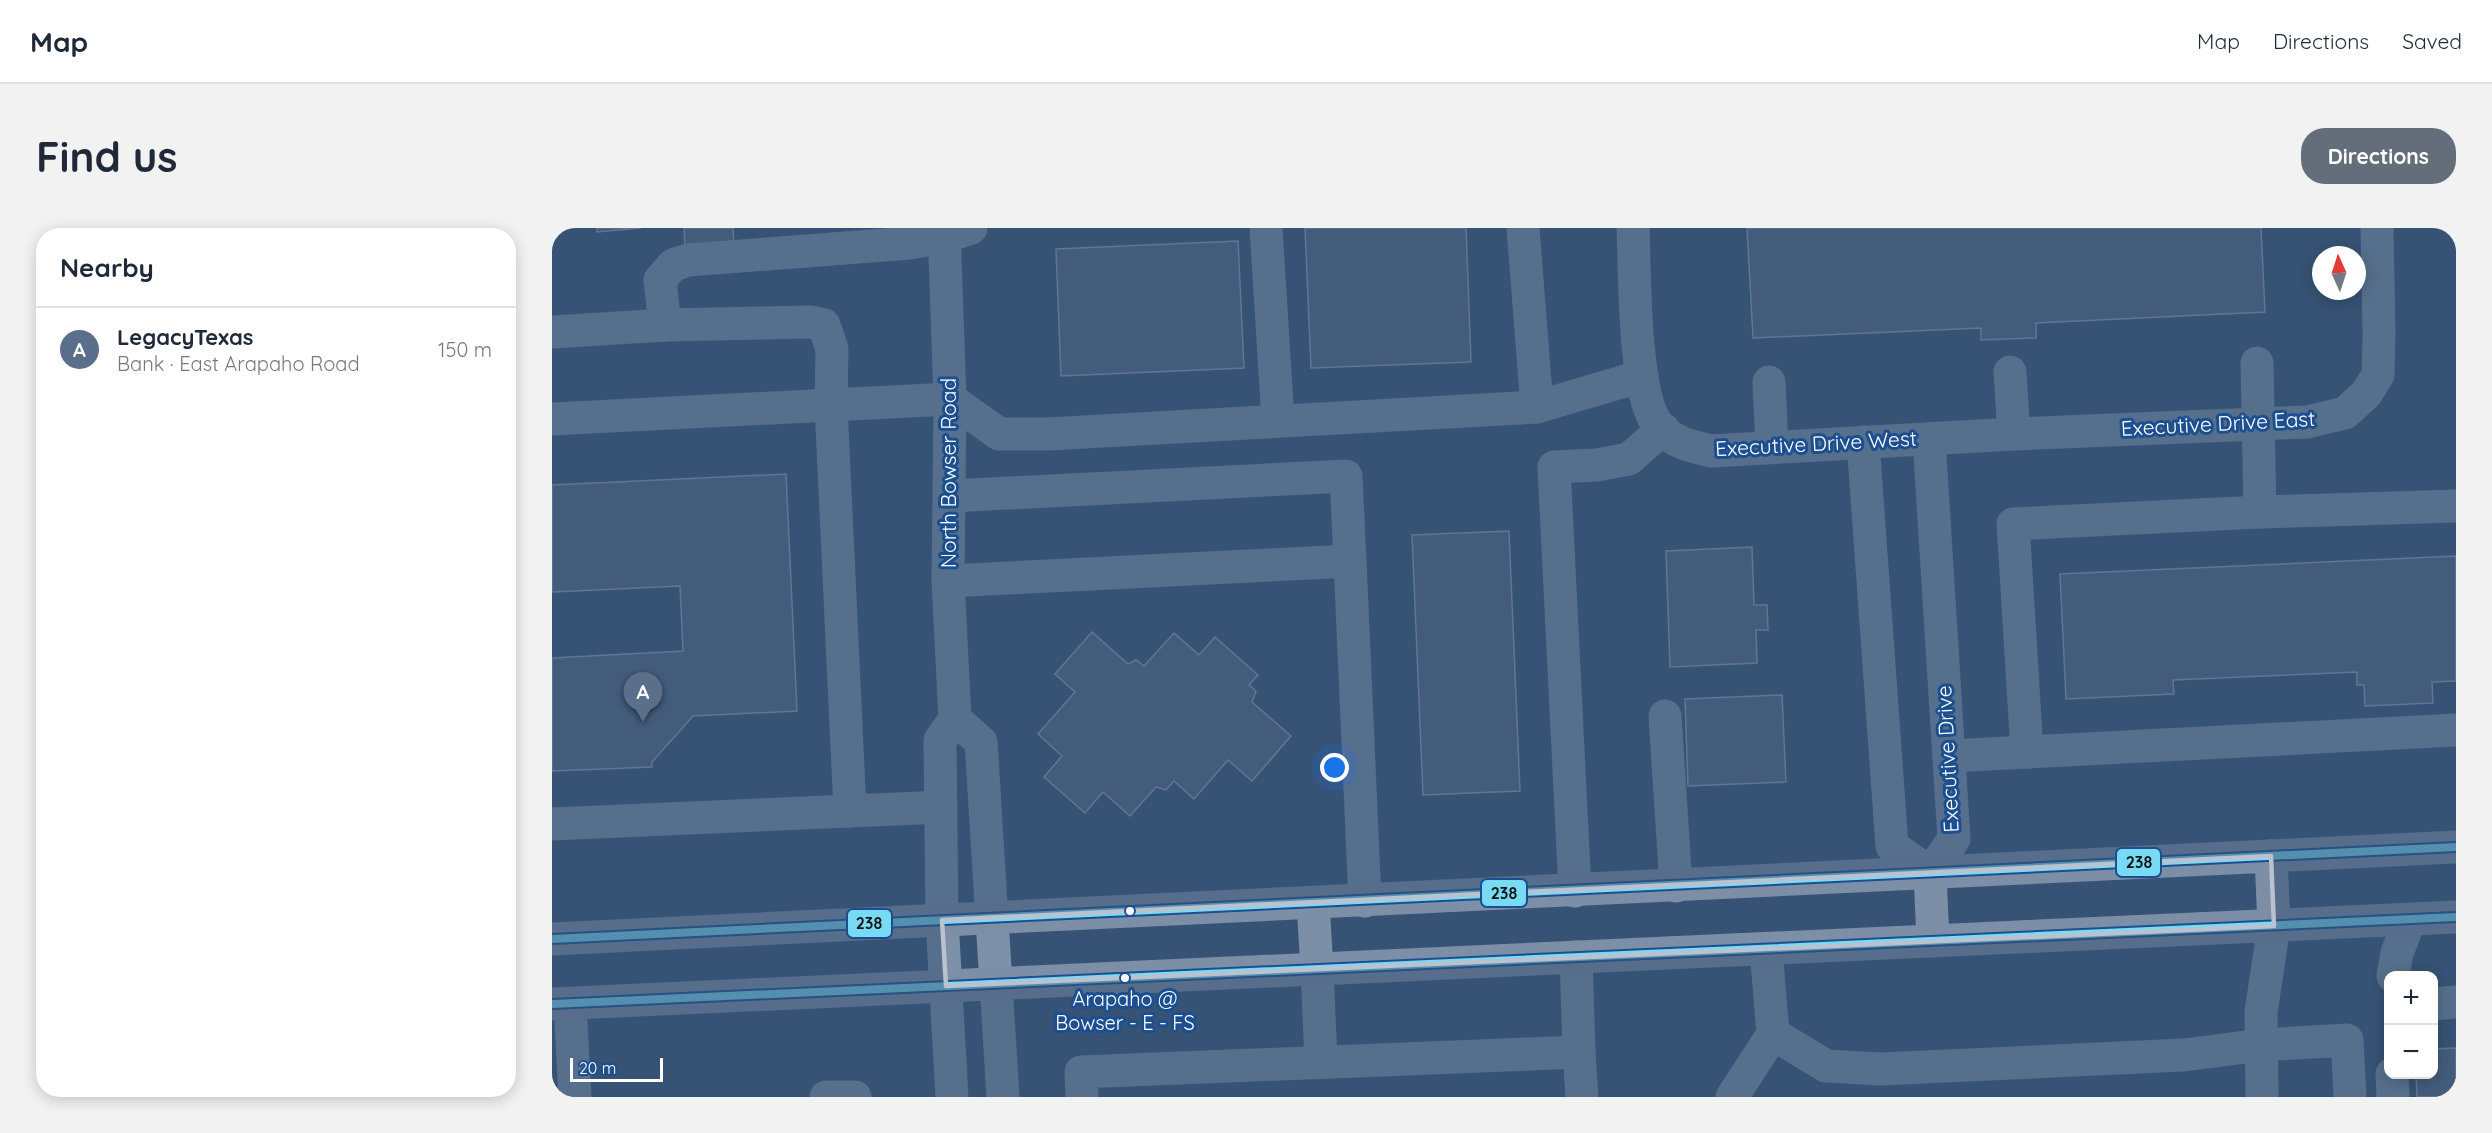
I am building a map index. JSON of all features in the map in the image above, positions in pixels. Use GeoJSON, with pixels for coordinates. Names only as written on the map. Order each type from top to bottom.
{"type":"FeatureCollection","features":[{"type":"Feature","properties":{"kind":"main road"},"geometry":{"type":"LineString","coordinates":[[552,939],[2456,847]]}},
{"type":"Feature","properties":{"kind":"main road"},"geometry":{"type":"LineString","coordinates":[[2271,856],[2274,926]]}},
{"type":"Feature","properties":{"kind":"main road"},"geometry":{"type":"LineString","coordinates":[[1930,873],[1933,941]]}},
{"type":"Feature","properties":{"kind":"main road"},"geometry":{"type":"LineString","coordinates":[[1313,904],[1317,969]]}},
{"type":"Feature","properties":{"kind":"main road"},"geometry":{"type":"LineString","coordinates":[[561,1004],[2456,917]]}},
{"type":"Feature","properties":{"kind":"street"},"geometry":{"type":"LineString","coordinates":[[1266,228],[1278,422]]}},
{"type":"Feature","properties":{"kind":"street"},"geometry":{"type":"LineString","coordinates":[[1523,228],[1537,407]]}},
{"type":"Feature","properties":{"kind":"street","name":"Executive Drive West"},"geometry":{"type":"LineString","coordinates":[[1633,228],[1642,376],[1647,402],[1657,425],[1679,442],[1711,451],[1929,439]]}},
{"type":"Feature","properties":{"kind":"street","name":"Executive Drive East"},"geometry":{"type":"LineString","coordinates":[[1929,439],[2307,422],[2345,413],[2366,394],[2378,375],[2376,228]]}},
{"type":"Feature","properties":{"kind":"street"},"geometry":{"type":"LineString","coordinates":[[665,325],[660,280],[673,265],[688,260],[910,243],[953,231]]}},
{"type":"Feature","properties":{"kind":"street","name":"North Bowser Road"},"geometry":{"type":"LineString","coordinates":[[953,231],[948,581],[955,718]]}},
{"type":"Feature","properties":{"kind":"street"},"geometry":{"type":"LineString","coordinates":[[552,332],[665,325],[810,322],[824,325],[832,349],[831,405],[850,811]]}},
{"type":"Feature","properties":{"kind":"street"},"geometry":{"type":"LineString","coordinates":[[2258,363],[2260,512]]}},
{"type":"Feature","properties":{"kind":"street"},"geometry":{"type":"LineString","coordinates":[[2010,372],[2014,434]]}},
{"type":"Feature","properties":{"kind":"street"},"geometry":{"type":"LineString","coordinates":[[552,419],[950,399],[999,435],[1048,435],[1537,407],[1642,376]]}},
{"type":"Feature","properties":{"kind":"street"},"geometry":{"type":"LineString","coordinates":[[1769,382],[1772,447]]}},
{"type":"Feature","properties":{"kind":"street"},"geometry":{"type":"LineString","coordinates":[[1575,891],[1554,467],[1597,465],[1629,459],[1663,429]]}},
{"type":"Feature","properties":{"kind":"street","name":"Executive Drive"},"geometry":{"type":"LineString","coordinates":[[1929,439],[1954,839],[1930,873]]}},
{"type":"Feature","properties":{"kind":"street"},"geometry":{"type":"LineString","coordinates":[[1863,442],[1892,846],[1930,873]]}},
{"type":"Feature","properties":{"kind":"street"},"geometry":{"type":"LineString","coordinates":[[950,496],[1346,476],[1365,901]]}},
{"type":"Feature","properties":{"kind":"street"},"geometry":{"type":"LineString","coordinates":[[2027,752],[2013,524],[2260,512],[2456,506]]}},
{"type":"Feature","properties":{"kind":"street"},"geometry":{"type":"LineString","coordinates":[[948,581],[1350,561]]}},
{"type":"Feature","properties":{"kind":"street"},"geometry":{"type":"LineString","coordinates":[[1665,716],[1676,886]]}},
{"type":"Feature","properties":{"kind":"street"},"geometry":{"type":"LineString","coordinates":[[952,1097],[942,920],[940,740],[955,718],[981,742],[994,918],[1003,1097]]}},
{"type":"Feature","properties":{"kind":"street"},"geometry":{"type":"LineString","coordinates":[[1949,756],[2456,730]]}},
{"type":"Feature","properties":{"kind":"street"},"geometry":{"type":"LineString","coordinates":[[552,824],[941,807]]}},
{"type":"Feature","properties":{"kind":"street"},"geometry":{"type":"LineString","coordinates":[[2394,971],[2397,953],[2410,919]]}},
{"type":"Feature","properties":{"kind":"street"},"geometry":{"type":"LineString","coordinates":[[2262,1097],[2261,1012],[2274,926]]}},
{"type":"Feature","properties":{"kind":"street"},"geometry":{"type":"LineString","coordinates":[[1732,1097],[1773,1034],[1766,949]]}},
{"type":"Feature","properties":{"kind":"street"},"geometry":{"type":"LineString","coordinates":[[1576,957],[1582,1097]]}},
{"type":"Feature","properties":{"kind":"street"},"geometry":{"type":"LineString","coordinates":[[1317,969],[1321,1062]]}},
{"type":"Feature","properties":{"kind":"street"},"geometry":{"type":"LineString","coordinates":[[2438,1004],[2456,1002]]}},
{"type":"Feature","properties":{"kind":"street"},"geometry":{"type":"LineString","coordinates":[[561,1004],[575,1097]]}},
{"type":"Feature","properties":{"kind":"street"},"geometry":{"type":"LineString","coordinates":[[1773,1034],[1826,1066],[1880,1069],[2184,1055],[2261,1045],[2347,1040],[2350,1097]]}},
{"type":"Feature","properties":{"kind":"street"},"geometry":{"type":"LineString","coordinates":[[1082,1097],[1081,1072],[1579,1052]]}},
{"type":"Feature","properties":{"kind":"street"},"geometry":{"type":"LineString","coordinates":[[2392,1079],[2393,1097]]}},
{"type":"Feature","properties":{"kind":"street"},"geometry":{"type":"LineString","coordinates":[[826,1097],[855,1097]]}},
{"type":"Feature","properties":{"kind":"highlighted area"},"geometry":{"type":"Polygon","coordinates":[[[2271,856],[2274,926],[946,986],[942,920],[2271,856]]]}},
{"type":"Feature","properties":{"kind":"building"},"geometry":{"type":"Polygon","coordinates":[[[597,228],[641,228],[597,232],[597,228]]]}},
{"type":"Feature","properties":{"kind":"building"},"geometry":{"type":"Polygon","coordinates":[[[684,228],[733,228],[734,246],[685,248],[684,228]]]}},
{"type":"Feature","properties":{"kind":"building"},"geometry":{"type":"Polygon","coordinates":[[[1305,228],[1466,228],[1471,362],[1311,368],[1305,228]]]}},
{"type":"Feature","properties":{"kind":"building"},"geometry":{"type":"Polygon","coordinates":[[[1747,228],[2261,228],[2265,312],[2036,323],[2036,338],[1981,340],[1981,328],[1753,338],[1747,228]]]}},
{"type":"Feature","properties":{"kind":"building"},"geometry":{"type":"Polygon","coordinates":[[[1238,241],[1244,368],[1061,376],[1056,249],[1238,241]]]}},
{"type":"Feature","properties":{"kind":"building"},"geometry":{"type":"Polygon","coordinates":[[[786,474],[797,711],[693,716],[652,762],[652,767],[552,771],[552,658],[683,651],[680,586],[552,592],[552,485],[786,474]]]}},
{"type":"Feature","properties":{"kind":"building"},"geometry":{"type":"Polygon","coordinates":[[[1509,531],[1520,791],[1423,795],[1412,535],[1509,531]]]}},
{"type":"Feature","properties":{"kind":"building"},"geometry":{"type":"Polygon","coordinates":[[[1752,547],[1754,605],[1767,605],[1768,630],[1756,630],[1757,663],[1670,667],[1666,551],[1752,547]]]}},
{"type":"Feature","properties":{"kind":"building"},"geometry":{"type":"Polygon","coordinates":[[[2456,556],[2456,681],[2432,682],[2433,703],[2365,706],[2364,685],[2357,685],[2357,672],[2173,680],[2174,694],[2066,699],[2060,574],[2456,556]]]}},
{"type":"Feature","properties":{"kind":"building"},"geometry":{"type":"Polygon","coordinates":[[[1092,632],[1128,664],[1136,660],[1144,666],[1174,633],[1199,655],[1215,637],[1258,675],[1249,685],[1256,691],[1252,702],[1291,736],[1252,781],[1228,760],[1194,799],[1174,781],[1166,790],[1156,787],[1130,816],[1103,792],[1085,813],[1044,777],[1062,756],[1038,734],[1075,692],[1055,674],[1092,632]]]}},
{"type":"Feature","properties":{"kind":"building"},"geometry":{"type":"Polygon","coordinates":[[[1782,695],[1786,782],[1688,786],[1685,699],[1782,695]]]}},
{"type":"Feature","properties":{"kind":"building"},"geometry":{"type":"Polygon","coordinates":[[[2456,1048],[2456,1097],[2417,1097],[2416,1079],[2438,1079],[2438,1049],[2456,1048]]]}},
{"type":"Feature","properties":{"kind":"transit line","name":"238"},"geometry":{"type":"LineString","coordinates":[[552,939],[2456,847]]}},
{"type":"Feature","properties":{"kind":"transit line","name":"238"},"geometry":{"type":"LineString","coordinates":[[552,1004],[2456,917]]}},
{"type":"Feature","properties":{"kind":"place","name":"LegacyTexas"},"geometry":{"type":"Point","coordinates":[643,722]}},
{"type":"Feature","properties":{"kind":"place","name":"Arapaho @ Bowser - E - FS"},"geometry":{"type":"Point","coordinates":[1125,978]}}]}
